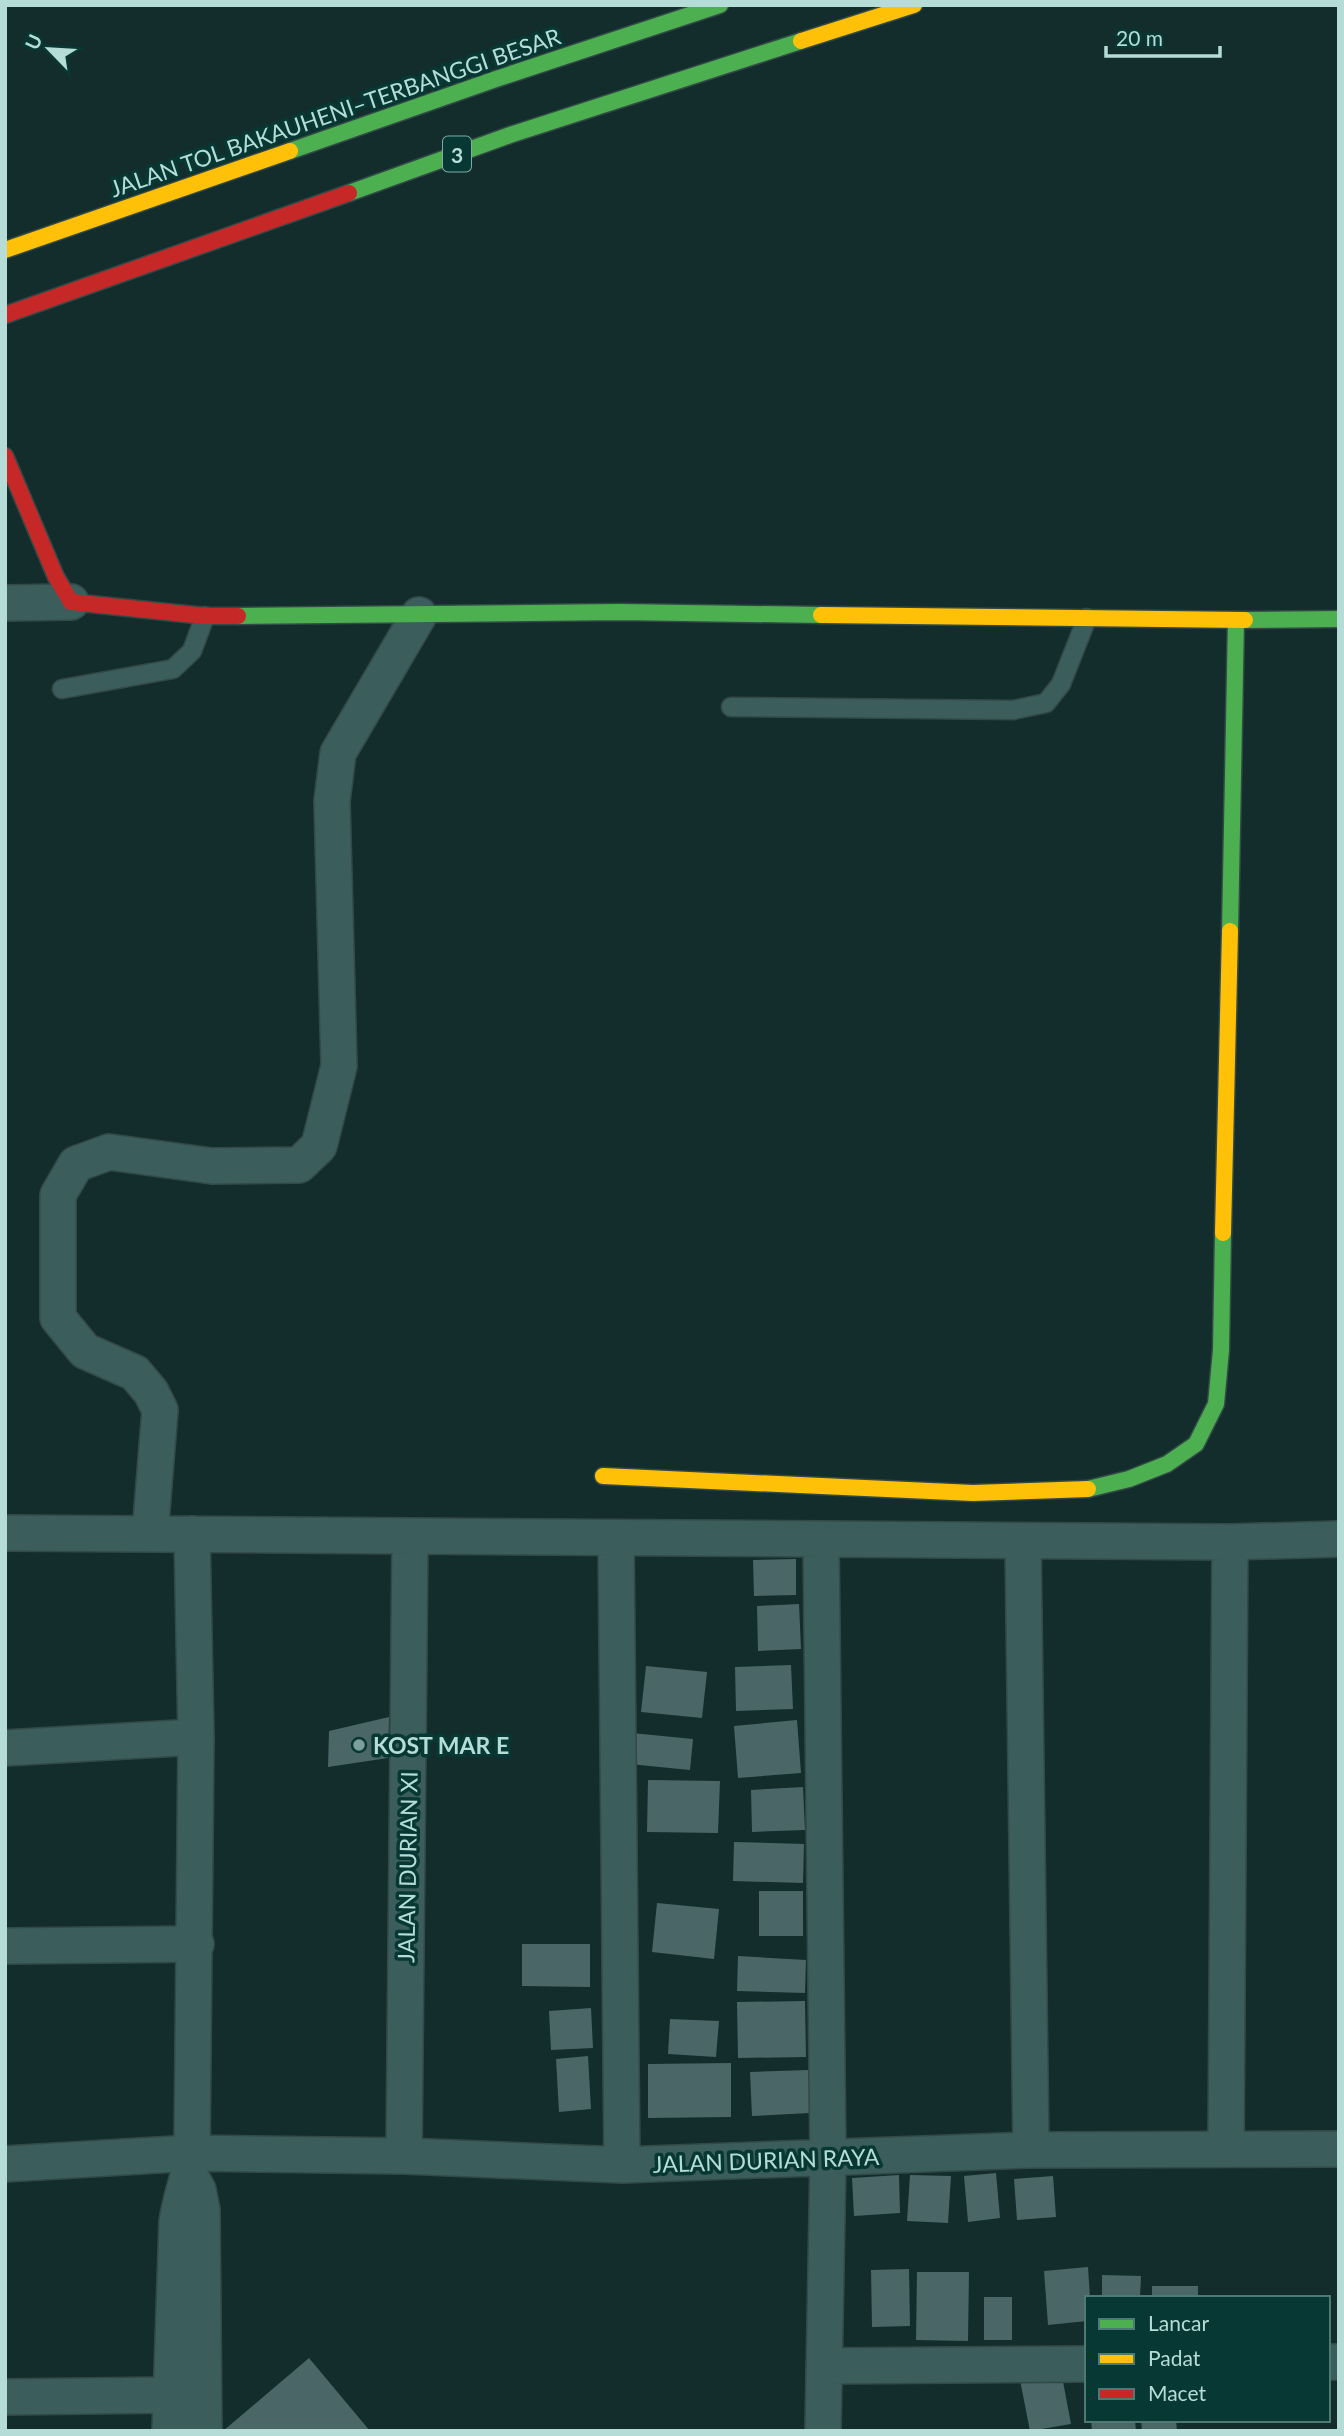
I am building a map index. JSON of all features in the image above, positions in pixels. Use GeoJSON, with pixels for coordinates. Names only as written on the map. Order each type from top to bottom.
{"type":"FeatureCollection","features":[{"type":"Feature","properties":{"kind":"main road","name":"JALAN TOL BAKAUHENI–TERBANGGI BESAR"},"geometry":{"type":"LineString","coordinates":[[5,250],[496,79],[720,5]]}},
{"type":"Feature","properties":{"kind":"main road","name":"3"},"geometry":{"type":"LineString","coordinates":[[5,316],[510,135],[914,5]]}},
{"type":"Feature","properties":{"kind":"main road"},"geometry":{"type":"LineString","coordinates":[[5,456],[56,577],[71,602],[205,616],[620,612],[1339,619]]}},
{"type":"Feature","properties":{"kind":"main road"},"geometry":{"type":"LineString","coordinates":[[603,1476],[973,1493],[1086,1489],[1129,1479],[1167,1464],[1196,1444],[1216,1404],[1221,1350],[1236,620]]}},
{"type":"Feature","properties":{"kind":"street"},"geometry":{"type":"LineString","coordinates":[[5,603],[71,602]]}},
{"type":"Feature","properties":{"kind":"street"},"geometry":{"type":"LineString","coordinates":[[150,1534],[160,1410],[151,1392],[135,1373],[85,1351],[58,1318],[58,1195],[75,1164],[109,1153],[212,1166],[299,1165],[319,1146],[339,1066],[332,801],[338,752],[419,615]]}},
{"type":"Feature","properties":{"kind":"street"},"geometry":{"type":"LineString","coordinates":[[5,1533],[1230,1542],[1339,1539]]}},
{"type":"Feature","properties":{"kind":"street"},"geometry":{"type":"LineString","coordinates":[[170,2431],[177,2222],[180,2200],[191,2164],[196,1944],[192,1534]]}},
{"type":"Feature","properties":{"kind":"street","name":"JALAN DURIAN XI"},"geometry":{"type":"LineString","coordinates":[[404,2156],[411,1536]]}},
{"type":"Feature","properties":{"kind":"street"},"geometry":{"type":"LineString","coordinates":[[616,1538],[622,2165]]}},
{"type":"Feature","properties":{"kind":"street"},"geometry":{"type":"LineString","coordinates":[[821,1539],[828,2158],[823,2431]]}},
{"type":"Feature","properties":{"kind":"street"},"geometry":{"type":"LineString","coordinates":[[1023,1541],[1031,2150]]}},
{"type":"Feature","properties":{"kind":"street"},"geometry":{"type":"LineString","coordinates":[[1226,2149],[1230,1542]]}},
{"type":"Feature","properties":{"kind":"street"},"geometry":{"type":"LineString","coordinates":[[5,1748],[196,1737]]}},
{"type":"Feature","properties":{"kind":"street"},"geometry":{"type":"LineString","coordinates":[[5,1946],[196,1944]]}},
{"type":"Feature","properties":{"kind":"street","name":"JALAN DURIAN RAYA"},"geometry":{"type":"LineString","coordinates":[[5,2164],[191,2164],[404,2156],[622,2165],[1031,2150],[1339,2149]]}},
{"type":"Feature","properties":{"kind":"street"},"geometry":{"type":"LineString","coordinates":[[191,2164],[202,2210],[204,2431]]}},
{"type":"Feature","properties":{"kind":"street"},"geometry":{"type":"LineString","coordinates":[[825,2366],[1085,2364]]}},
{"type":"Feature","properties":{"kind":"street"},"geometry":{"type":"LineString","coordinates":[[5,2397],[170,2395]]}},
{"type":"Feature","properties":{"kind":"lane"},"geometry":{"type":"LineString","coordinates":[[62,689],[173,669],[191,651],[205,616]]}},
{"type":"Feature","properties":{"kind":"lane"},"geometry":{"type":"LineString","coordinates":[[731,707],[1013,710],[1046,703],[1061,684],[1087,618]]}},
{"type":"Feature","properties":{"kind":"building"},"geometry":{"type":"Polygon","coordinates":[[[796,1559],[796,1595],[754,1596],[753,1560],[796,1559]]]}},
{"type":"Feature","properties":{"kind":"building"},"geometry":{"type":"Polygon","coordinates":[[[799,1604],[801,1649],[758,1651],[757,1606],[799,1604]]]}},
{"type":"Feature","properties":{"kind":"building"},"geometry":{"type":"Polygon","coordinates":[[[791,1665],[793,1709],[736,1711],[735,1667],[791,1665]]]}},
{"type":"Feature","properties":{"kind":"building"},"geometry":{"type":"Polygon","coordinates":[[[646,1666],[707,1672],[702,1718],[641,1712],[646,1666]]]}},
{"type":"Feature","properties":{"kind":"building","name":"KOST MAR E"},"geometry":{"type":"Polygon","coordinates":[[[389,1717],[388,1758],[328,1767],[329,1731],[389,1717]]]}},
{"type":"Feature","properties":{"kind":"building"},"geometry":{"type":"Polygon","coordinates":[[[797,1720],[801,1773],[738,1778],[734,1726],[797,1720]]]}},
{"type":"Feature","properties":{"kind":"building"},"geometry":{"type":"Polygon","coordinates":[[[632,1733],[693,1739],[690,1770],[629,1764],[632,1733]]]}},
{"type":"Feature","properties":{"kind":"building"},"geometry":{"type":"Polygon","coordinates":[[[648,1780],[720,1781],[718,1833],[647,1832],[648,1780]]]}},
{"type":"Feature","properties":{"kind":"building"},"geometry":{"type":"Polygon","coordinates":[[[803,1787],[805,1830],[752,1832],[751,1790],[803,1787]]]}},
{"type":"Feature","properties":{"kind":"building"},"geometry":{"type":"Polygon","coordinates":[[[734,1842],[804,1844],[803,1883],[733,1881],[734,1842]]]}},
{"type":"Feature","properties":{"kind":"building"},"geometry":{"type":"Polygon","coordinates":[[[759,1891],[803,1891],[803,1936],[759,1936],[759,1891]]]}},
{"type":"Feature","properties":{"kind":"building"},"geometry":{"type":"Polygon","coordinates":[[[657,1903],[719,1909],[714,1959],[652,1952],[657,1903]]]}},
{"type":"Feature","properties":{"kind":"building"},"geometry":{"type":"Polygon","coordinates":[[[522,1944],[590,1944],[590,1987],[522,1986],[522,1944]]]}},
{"type":"Feature","properties":{"kind":"building"},"geometry":{"type":"Polygon","coordinates":[[[738,1956],[806,1960],[805,1993],[737,1991],[738,1956]]]}},
{"type":"Feature","properties":{"kind":"building"},"geometry":{"type":"Polygon","coordinates":[[[805,2001],[806,2057],[738,2058],[737,2002],[805,2001]]]}},
{"type":"Feature","properties":{"kind":"building"},"geometry":{"type":"Polygon","coordinates":[[[591,2008],[593,2048],[551,2050],[549,2011],[591,2008]]]}},
{"type":"Feature","properties":{"kind":"building"},"geometry":{"type":"Polygon","coordinates":[[[670,2019],[719,2021],[716,2057],[668,2054],[670,2019]]]}},
{"type":"Feature","properties":{"kind":"building"},"geometry":{"type":"Polygon","coordinates":[[[588,2056],[591,2109],[559,2112],[556,2059],[588,2056]]]}},
{"type":"Feature","properties":{"kind":"building"},"geometry":{"type":"Polygon","coordinates":[[[731,2063],[731,2117],[648,2118],[648,2064],[731,2063]]]}},
{"type":"Feature","properties":{"kind":"building"},"geometry":{"type":"Polygon","coordinates":[[[809,2070],[810,2113],[752,2116],[750,2072],[809,2070]]]}},
{"type":"Feature","properties":{"kind":"building"},"geometry":{"type":"Polygon","coordinates":[[[996,2173],[1000,2218],[968,2222],[964,2176],[996,2173]]]}},
{"type":"Feature","properties":{"kind":"building"},"geometry":{"type":"Polygon","coordinates":[[[899,2175],[900,2213],[854,2216],[852,2178],[899,2175]]]}},
{"type":"Feature","properties":{"kind":"building"},"geometry":{"type":"Polygon","coordinates":[[[910,2175],[951,2176],[948,2223],[907,2221],[910,2175]]]}},
{"type":"Feature","properties":{"kind":"building"},"geometry":{"type":"Polygon","coordinates":[[[1053,2176],[1056,2217],[1017,2220],[1014,2179],[1053,2176]]]}},
{"type":"Feature","properties":{"kind":"building"},"geometry":{"type":"Polygon","coordinates":[[[1088,2267],[1090,2296],[1085,2296],[1085,2321],[1048,2325],[1044,2271],[1088,2267]]]}},
{"type":"Feature","properties":{"kind":"building"},"geometry":{"type":"Polygon","coordinates":[[[909,2269],[910,2326],[872,2327],[871,2270],[909,2269]]]}},
{"type":"Feature","properties":{"kind":"building"},"geometry":{"type":"Polygon","coordinates":[[[917,2272],[969,2272],[968,2341],[916,2340],[917,2272]]]}},
{"type":"Feature","properties":{"kind":"building"},"geometry":{"type":"Polygon","coordinates":[[[1102,2275],[1141,2276],[1140,2296],[1102,2296],[1102,2275]]]}},
{"type":"Feature","properties":{"kind":"building"},"geometry":{"type":"Polygon","coordinates":[[[1152,2286],[1198,2286],[1198,2296],[1152,2296],[1152,2286]]]}},
{"type":"Feature","properties":{"kind":"building"},"geometry":{"type":"Polygon","coordinates":[[[984,2297],[1012,2297],[1012,2340],[984,2340],[984,2297]]]}},
{"type":"Feature","properties":{"kind":"building"},"geometry":{"type":"Polygon","coordinates":[[[309,2358],[370,2431],[223,2431],[309,2358]]]}},
{"type":"Feature","properties":{"kind":"building"},"geometry":{"type":"Polygon","coordinates":[[[1061,2371],[1071,2424],[1030,2431],[1020,2380],[1061,2371]]]}},
{"type":"Feature","properties":{"kind":"building"},"geometry":{"type":"Polygon","coordinates":[[[1091,2422],[1135,2422],[1136,2431],[1092,2431],[1091,2422]]]}},
{"type":"Feature","properties":{"kind":"building"},"geometry":{"type":"Polygon","coordinates":[[[1141,2422],[1176,2422],[1177,2431],[1142,2431],[1141,2422]]]}},
{"type":"Feature","properties":{"kind":"traffic: fast"},"geometry":{"type":"LineString","coordinates":[[290,151],[720,5]]}},
{"type":"Feature","properties":{"kind":"traffic: fast"},"geometry":{"type":"LineString","coordinates":[[349,193],[510,135],[801,41]]}},
{"type":"Feature","properties":{"kind":"traffic: fast"},"geometry":{"type":"LineString","coordinates":[[238,616],[620,612],[821,615]]}},
{"type":"Feature","properties":{"kind":"traffic: fast"},"geometry":{"type":"LineString","coordinates":[[1245,620],[1339,619]]}},
{"type":"Feature","properties":{"kind":"traffic: fast"},"geometry":{"type":"LineString","coordinates":[[1230,931],[1236,620]]}},
{"type":"Feature","properties":{"kind":"traffic: fast"},"geometry":{"type":"LineString","coordinates":[[1088,1489],[1129,1479],[1167,1464],[1196,1444],[1216,1404],[1221,1350],[1223,1233]]}},
{"type":"Feature","properties":{"kind":"traffic: slow"},"geometry":{"type":"LineString","coordinates":[[801,41],[914,5]]}},
{"type":"Feature","properties":{"kind":"traffic: slow"},"geometry":{"type":"LineString","coordinates":[[5,250],[290,151]]}},
{"type":"Feature","properties":{"kind":"traffic: slow"},"geometry":{"type":"LineString","coordinates":[[821,615],[1245,620]]}},
{"type":"Feature","properties":{"kind":"traffic: slow"},"geometry":{"type":"LineString","coordinates":[[1223,1233],[1230,931]]}},
{"type":"Feature","properties":{"kind":"traffic: slow"},"geometry":{"type":"LineString","coordinates":[[603,1476],[973,1493],[1088,1489]]}},
{"type":"Feature","properties":{"kind":"traffic: jam"},"geometry":{"type":"LineString","coordinates":[[5,315],[349,193]]}},
{"type":"Feature","properties":{"kind":"traffic: jam"},"geometry":{"type":"LineString","coordinates":[[5,456],[56,577],[71,602],[205,616],[238,616]]}},
{"type":"Feature","properties":{"kind":"place","name":"KOST MAR E"},"geometry":{"type":"Point","coordinates":[359,1745]}}]}
